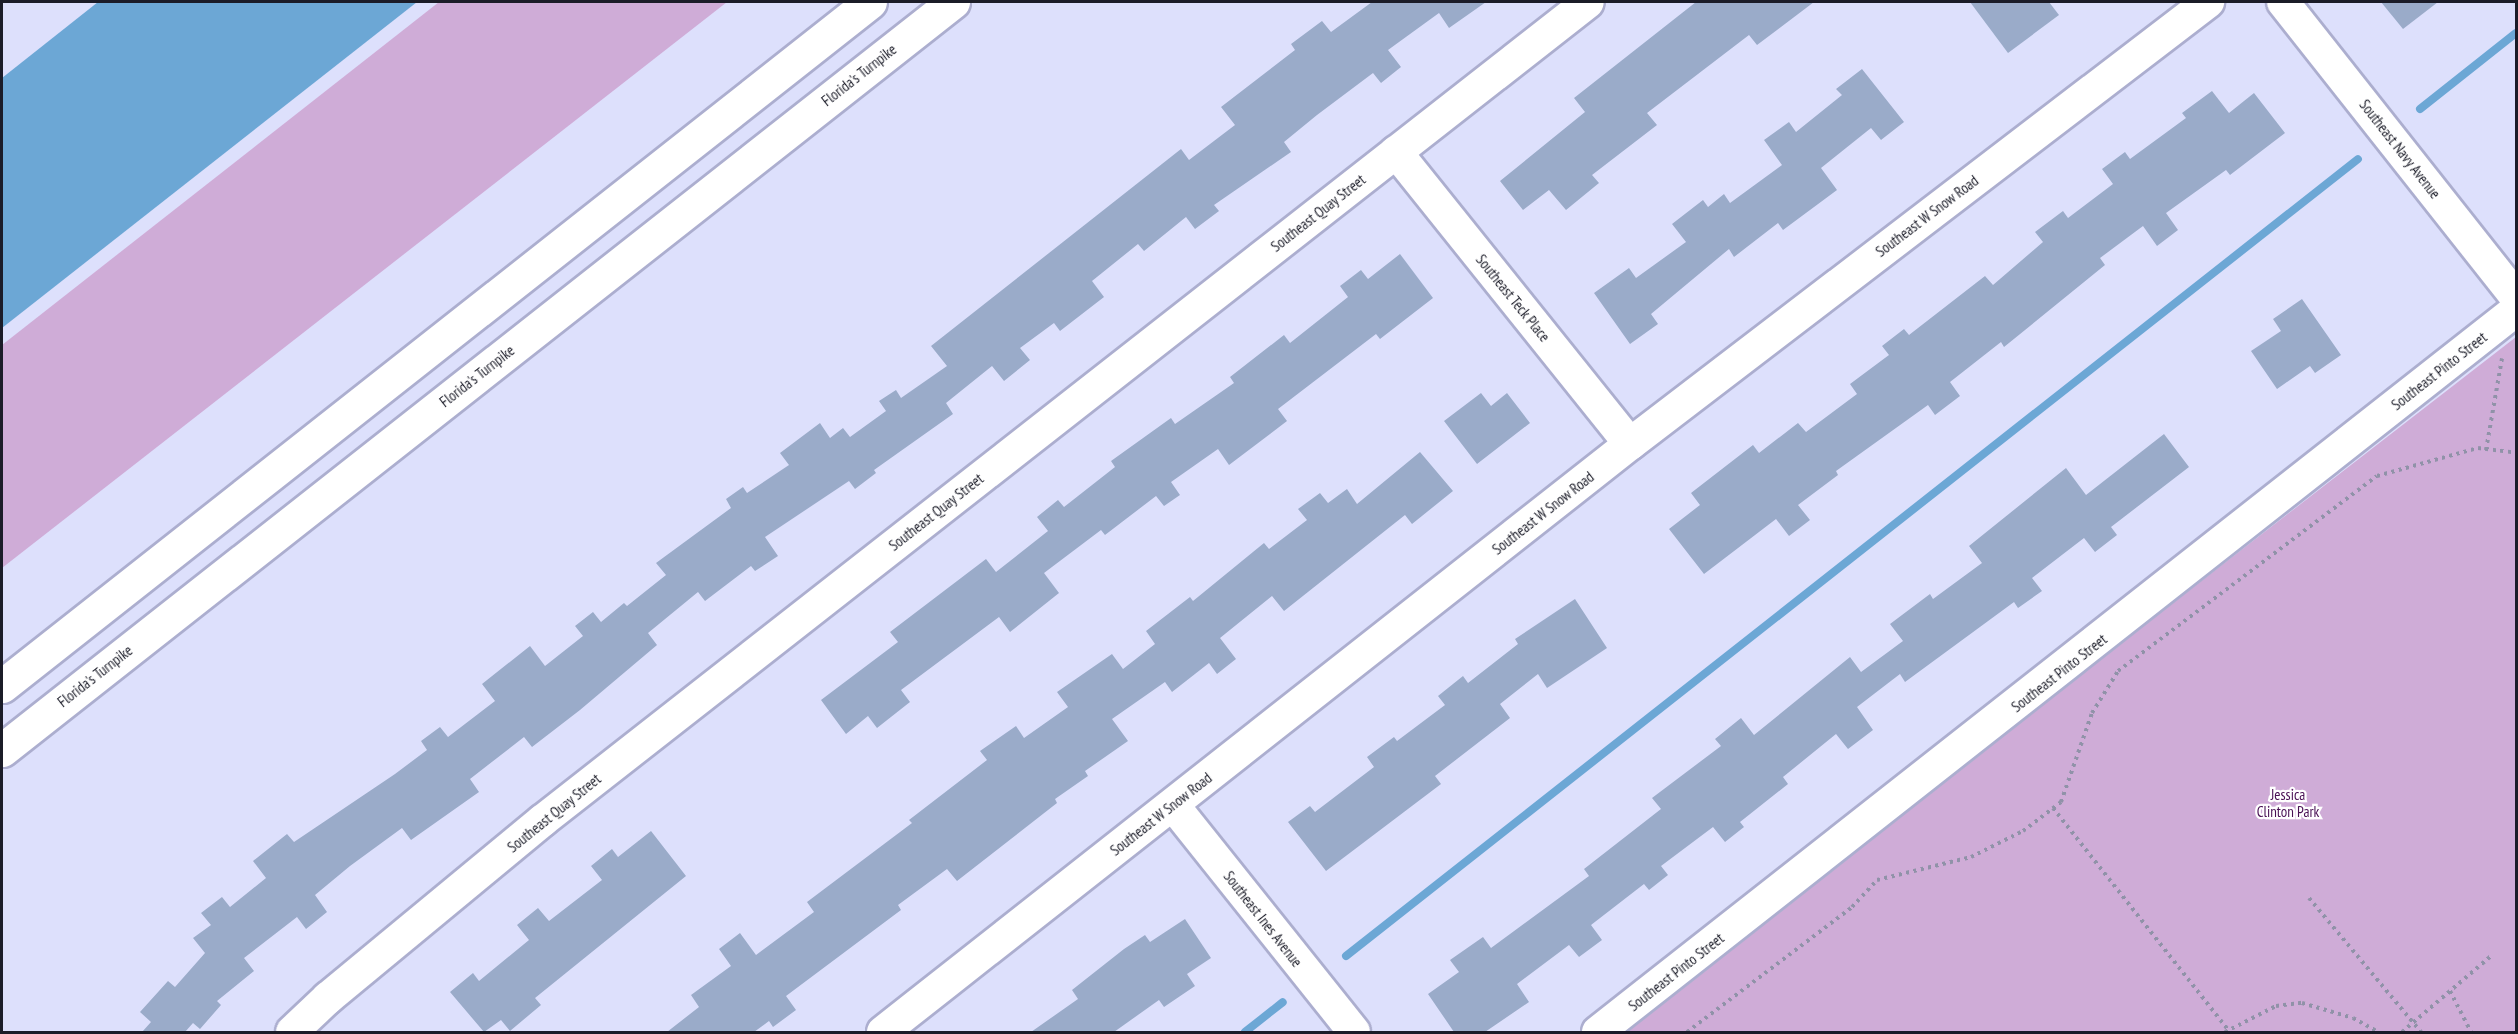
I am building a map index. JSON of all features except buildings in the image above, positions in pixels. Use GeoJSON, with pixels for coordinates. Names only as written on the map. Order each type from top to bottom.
{"type":"FeatureCollection","features":[{"type":"Feature","properties":{"kind":"highway"},"geometry":{"type":"LineString","coordinates":[[2,686],[870,2]]}},
{"type":"Feature","properties":{"kind":"highway","name":"Florida's Turnpike"},"geometry":{"type":"LineString","coordinates":[[2,750],[953,2]]}},
{"type":"Feature","properties":{"kind":"street","name":"Southeast Quay Street"},"geometry":{"type":"LineString","coordinates":[[292,1032],[336,991],[542,821],[1588,2]]}},
{"type":"Feature","properties":{"kind":"street","name":"Southeast W Snow Road"},"geometry":{"type":"LineString","coordinates":[[883,1032],[1630,444],[2208,2]]}},
{"type":"Feature","properties":{"kind":"street","name":"Southeast Navy Avenue"},"geometry":{"type":"LineString","coordinates":[[2283,2],[2517,297]]}},
{"type":"Feature","properties":{"kind":"street","name":"Southeast Teck Place"},"geometry":{"type":"LineString","coordinates":[[1396,152],[1630,444]]}},
{"type":"Feature","properties":{"kind":"street","name":"Southeast Pinto Street"},"geometry":{"type":"LineString","coordinates":[[1598,1032],[2517,310]]}},
{"type":"Feature","properties":{"kind":"street","name":"Southeast Ines Avenue"},"geometry":{"type":"LineString","coordinates":[[1173,805],[1354,1032]]}},
{"type":"Feature","properties":{"kind":"path"},"geometry":{"type":"LineString","coordinates":[[2486,450],[2504,346]]}},
{"type":"Feature","properties":{"kind":"path"},"geometry":{"type":"LineString","coordinates":[[1688,1032],[1852,907],[1877,880],[1971,857],[2023,831],[2061,802],[2092,713],[2118,671],[2377,476],[2486,450],[2517,453]]}},
{"type":"Feature","properties":{"kind":"path"},"geometry":{"type":"LineString","coordinates":[[2053,808],[2228,1032],[2276,1006],[2302,1003],[2354,1018],[2378,1032]]}},
{"type":"Feature","properties":{"kind":"path"},"geometry":{"type":"LineString","coordinates":[[2309,898],[2421,1032]]}},
{"type":"Feature","properties":{"kind":"path"},"geometry":{"type":"LineString","coordinates":[[2402,1032],[2492,955]]}},
{"type":"Feature","properties":{"kind":"path"},"geometry":{"type":"LineString","coordinates":[[2450,991],[2471,1032]]}},
{"type":"Feature","properties":{"kind":"green space"},"geometry":{"type":"Polygon","coordinates":[[[439,2],[727,2],[2,568],[2,345],[439,2]]]}},
{"type":"Feature","properties":{"kind":"green space","name":"Jessica Clinton Park"},"geometry":{"type":"Polygon","coordinates":[[[2516,337],[2516,1032],[1619,1032],[1674,990],[2516,337]]]}},
{"type":"Feature","properties":{"kind":"water"},"geometry":{"type":"Polygon","coordinates":[[[98,2],[417,2],[2,328],[2,78],[98,2]]]}},
{"type":"Feature","properties":{"kind":"waterway"},"geometry":{"type":"LineString","coordinates":[[2420,109],[2516,33]]}},
{"type":"Feature","properties":{"kind":"waterway"},"geometry":{"type":"LineString","coordinates":[[1346,956],[2358,159]]}},
{"type":"Feature","properties":{"kind":"waterway"},"geometry":{"type":"LineString","coordinates":[[1245,1032],[1283,1002]]}}]}
